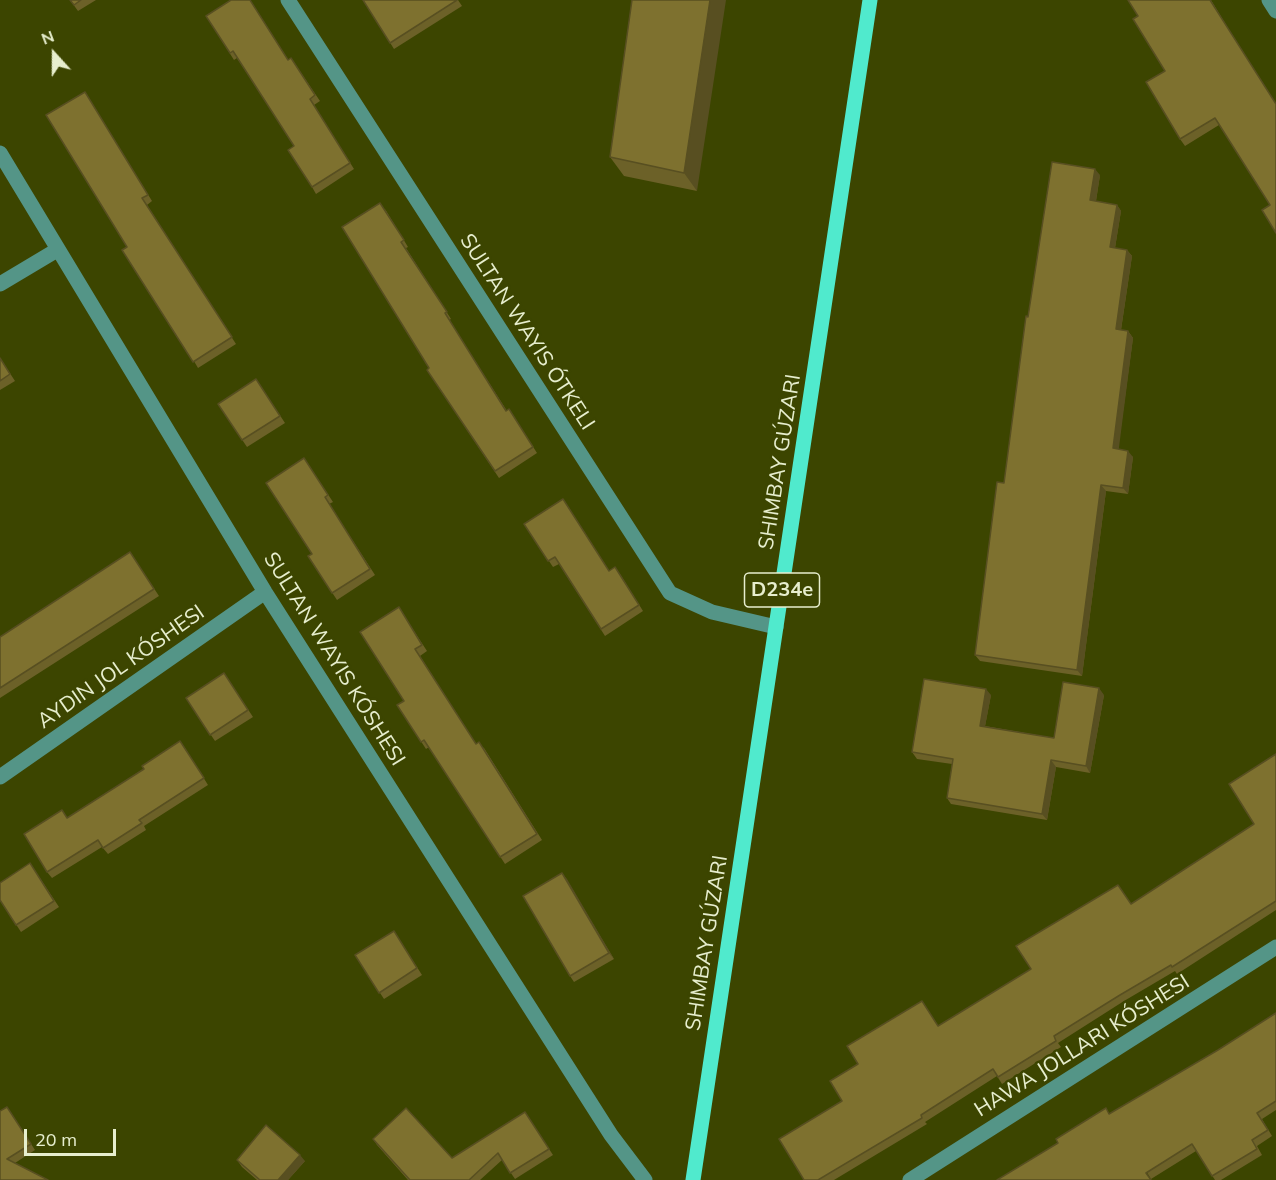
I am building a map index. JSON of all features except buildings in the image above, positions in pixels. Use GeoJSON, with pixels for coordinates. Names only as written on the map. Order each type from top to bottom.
{"type":"FeatureCollection","features":[{"type":"Feature","properties":{"kind":"main road","name":"D234e"},"geometry":{"type":"LineString","coordinates":[[693,1180],[870,0]]}},
{"type":"Feature","properties":{"kind":"street"},"geometry":{"type":"LineString","coordinates":[[288,0],[670,593],[712,612],[776,627]]}},
{"type":"Feature","properties":{"kind":"street"},"geometry":{"type":"LineString","coordinates":[[1269,0],[1276,11]]}},
{"type":"Feature","properties":{"kind":"street"},"geometry":{"type":"LineString","coordinates":[[0,153],[265,592],[611,1135],[645,1180]]}},
{"type":"Feature","properties":{"kind":"street"},"geometry":{"type":"LineString","coordinates":[[0,284],[57,249]]}},
{"type":"Feature","properties":{"kind":"street"},"geometry":{"type":"LineString","coordinates":[[0,777],[265,592]]}},
{"type":"Feature","properties":{"kind":"street"},"geometry":{"type":"LineString","coordinates":[[910,1180],[1276,947]]}}]}
